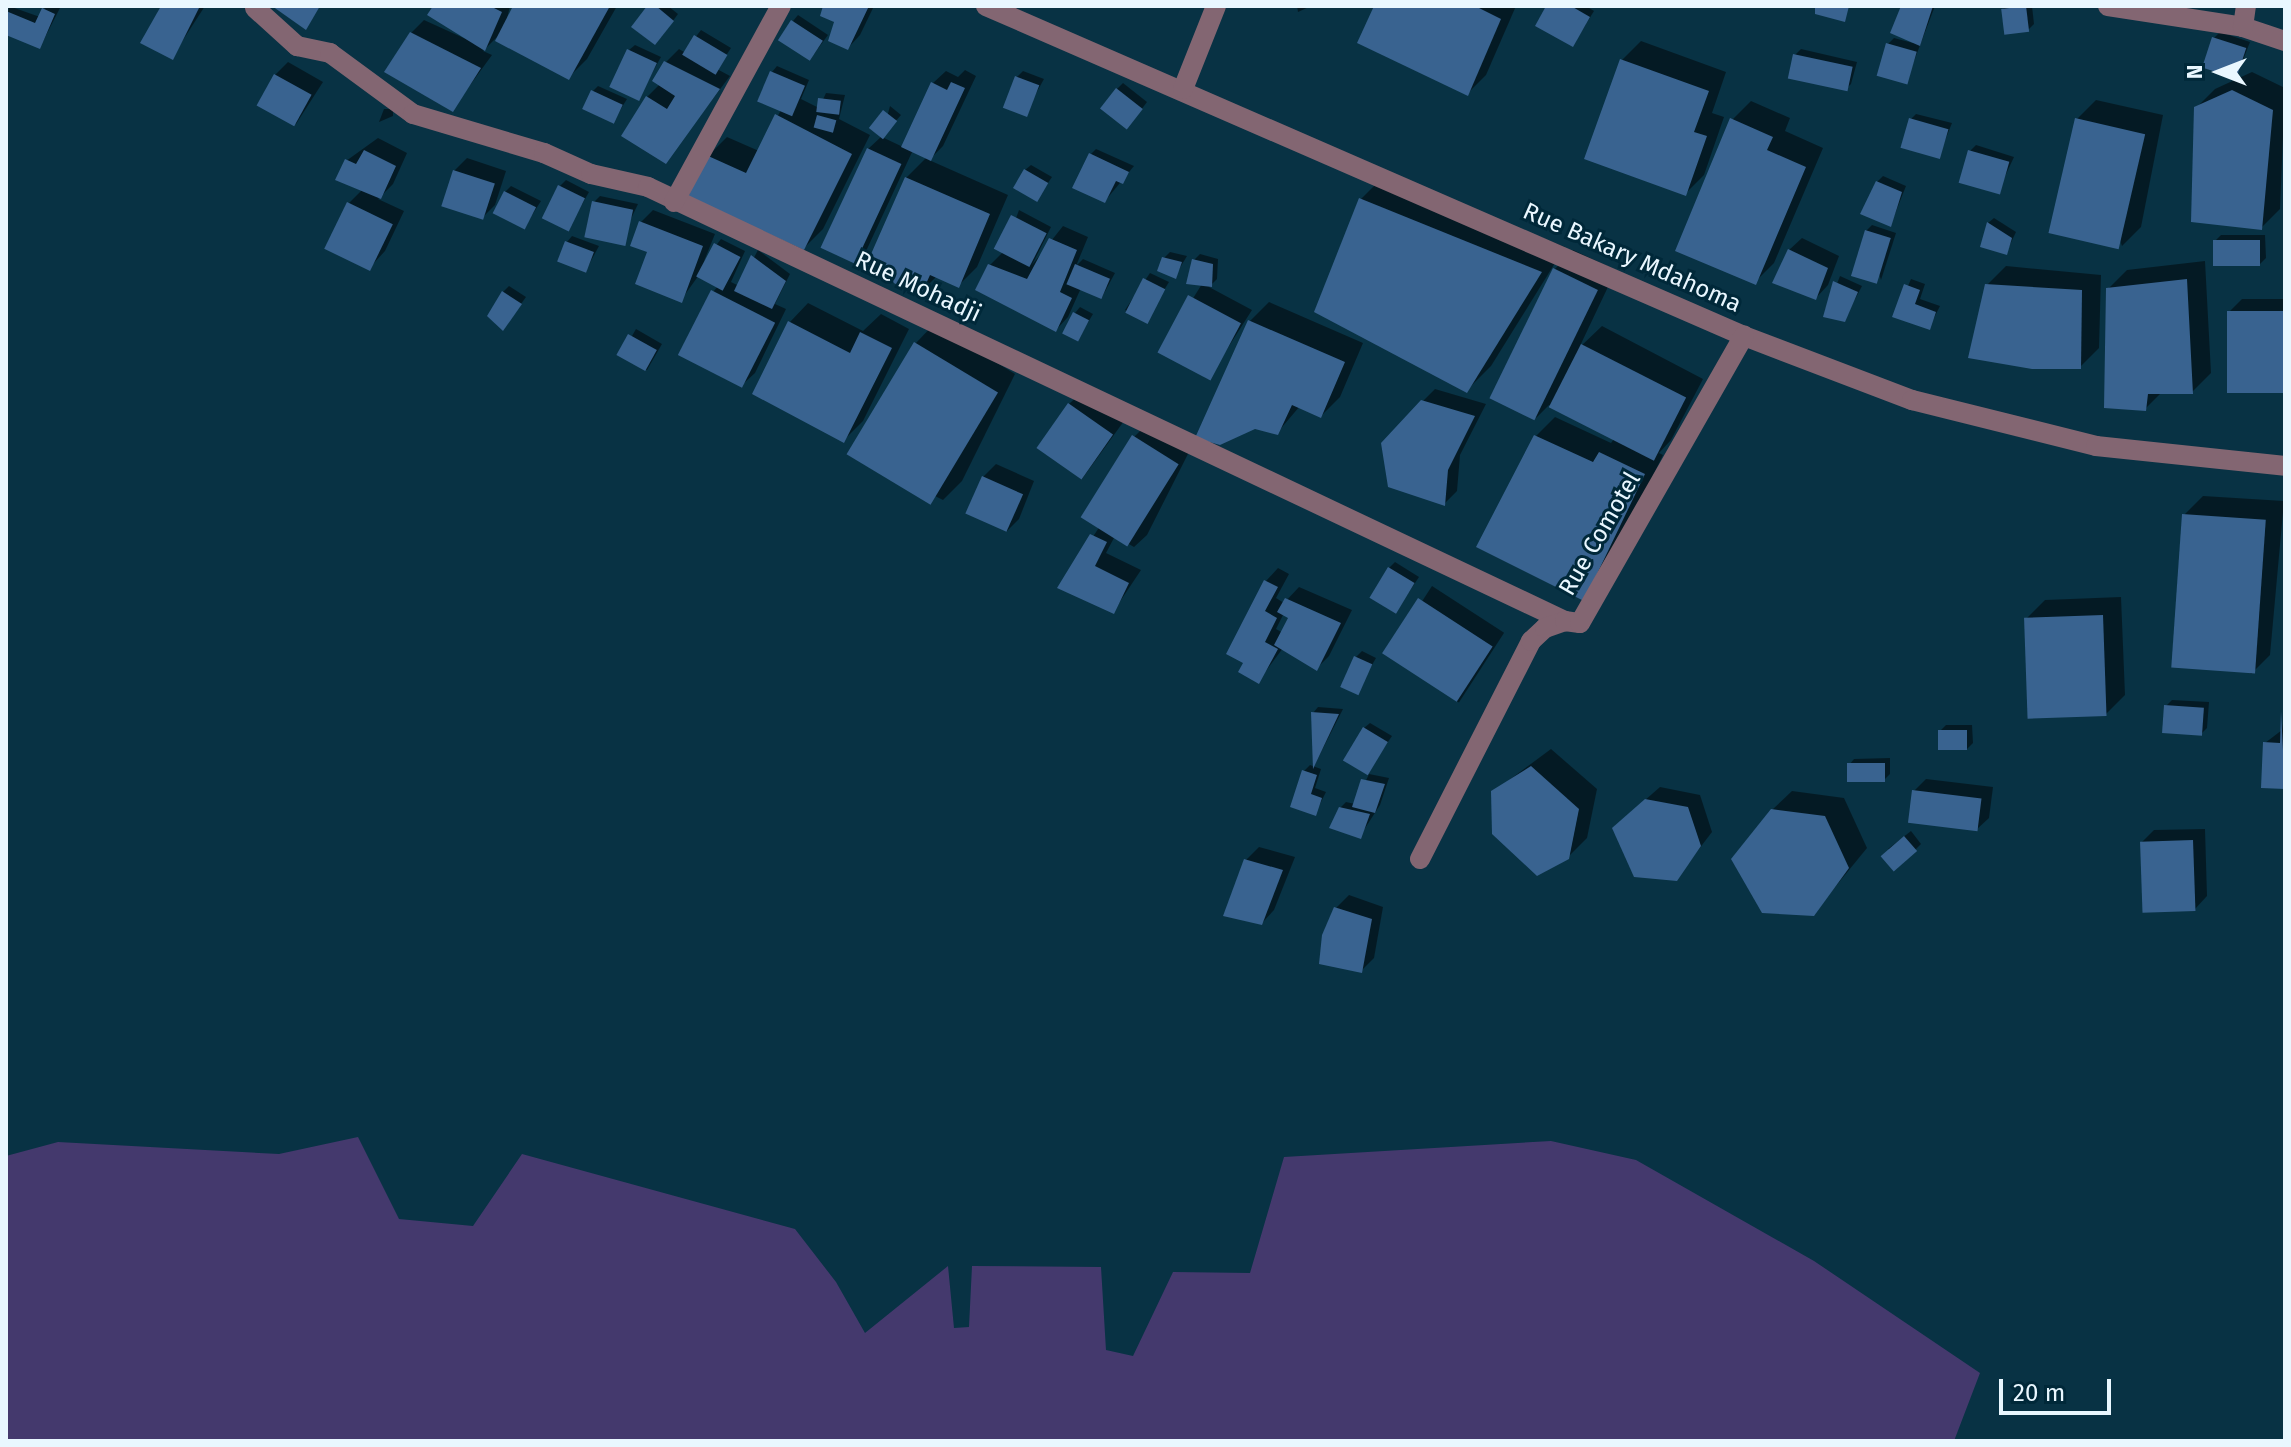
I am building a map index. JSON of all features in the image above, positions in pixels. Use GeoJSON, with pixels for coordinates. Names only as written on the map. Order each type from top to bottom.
{"type":"FeatureCollection","features":[{"type":"Feature","properties":{"kind":"street"},"geometry":{"type":"LineString","coordinates":[[674,202],[781,6]]}},
{"type":"Feature","properties":{"kind":"street","name":"Rue Bakary Mdahoma"},"geometry":{"type":"LineString","coordinates":[[986,6],[1183,89],[1744,336],[1912,400],[2022,430],[2096,446],[2285,466]]}},
{"type":"Feature","properties":{"kind":"street"},"geometry":{"type":"LineString","coordinates":[[1183,89],[1216,6]]}},
{"type":"Feature","properties":{"kind":"street"},"geometry":{"type":"LineString","coordinates":[[2108,6],[2244,16],[2285,41]]}},
{"type":"Feature","properties":{"kind":"street","name":"Rue Mohadji"},"geometry":{"type":"LineString","coordinates":[[255,8],[297,46],[330,53],[413,114],[544,153],[591,174],[648,187],[674,202],[1565,621]]}},
{"type":"Feature","properties":{"kind":"street","name":"Rue Comotel"},"geometry":{"type":"LineString","coordinates":[[1420,859],[1531,641],[1565,621],[1580,623],[1744,336]]}},
{"type":"Feature","properties":{"kind":"shaded area"},"geometry":{"type":"Polygon","coordinates":[[[358,1137],[399,1219],[473,1226],[522,1154],[795,1229],[836,1282],[865,1333],[948,1266],[954,1328],[969,1327],[972,1266],[1101,1267],[1106,1350],[1133,1356],[1173,1272],[1250,1273],[1284,1157],[1551,1141],[1636,1160],[1814,1261],[1980,1373],[1954,1441],[6,1441],[6,1156],[58,1142],[279,1154],[358,1137]]]}},
{"type":"Feature","properties":{"kind":"building"},"geometry":{"type":"Polygon","coordinates":[[[161,6],[199,8],[173,60],[140,43],[161,6]]]}},
{"type":"Feature","properties":{"kind":"building"},"geometry":{"type":"Polygon","coordinates":[[[272,6],[320,6],[306,30],[272,6]]]}},
{"type":"Feature","properties":{"kind":"building"},"geometry":{"type":"Polygon","coordinates":[[[433,6],[490,6],[502,12],[485,51],[427,15],[433,6]]]}},
{"type":"Feature","properties":{"kind":"building"},"geometry":{"type":"Polygon","coordinates":[[[513,6],[610,6],[569,80],[495,41],[513,6]]]}},
{"type":"Feature","properties":{"kind":"building"},"geometry":{"type":"Polygon","coordinates":[[[647,6],[656,6],[674,21],[655,45],[631,27],[647,6]]]}},
{"type":"Feature","properties":{"kind":"building"},"geometry":{"type":"Polygon","coordinates":[[[823,6],[869,6],[848,50],[828,41],[834,22],[820,16],[823,6]]]}},
{"type":"Feature","properties":{"kind":"building"},"geometry":{"type":"Polygon","coordinates":[[[1374,6],[1475,6],[1501,19],[1468,96],[1357,43],[1374,6]]]}},
{"type":"Feature","properties":{"kind":"building"},"geometry":{"type":"Polygon","coordinates":[[[1546,6],[1571,6],[1590,17],[1573,47],[1535,26],[1546,6]]]}},
{"type":"Feature","properties":{"kind":"building"},"geometry":{"type":"Polygon","coordinates":[[[1815,6],[1849,6],[1845,22],[1815,14],[1815,6]]]}},
{"type":"Feature","properties":{"kind":"building"},"geometry":{"type":"Polygon","coordinates":[[[1901,6],[1933,6],[1920,46],[1890,33],[1901,6]]]}},
{"type":"Feature","properties":{"kind":"building"},"geometry":{"type":"Polygon","coordinates":[[[2026,6],[2029,32],[2004,35],[2001,9],[2026,6]]]}},
{"type":"Feature","properties":{"kind":"building"},"geometry":{"type":"Polygon","coordinates":[[[42,8],[55,14],[40,49],[6,35],[6,11],[35,23],[42,8]]]}},
{"type":"Feature","properties":{"kind":"building"},"geometry":{"type":"Polygon","coordinates":[[[791,20],[823,41],[810,61],[778,40],[791,20]]]}},
{"type":"Feature","properties":{"kind":"building"},"geometry":{"type":"Polygon","coordinates":[[[410,32],[481,68],[453,112],[384,72],[410,32]]]}},
{"type":"Feature","properties":{"kind":"building"},"geometry":{"type":"Polygon","coordinates":[[[694,35],[727,55],[716,75],[682,55],[694,35]]]}},
{"type":"Feature","properties":{"kind":"building"},"geometry":{"type":"Polygon","coordinates":[[[2212,37],[2246,48],[2236,79],[2202,67],[2212,37]]]}},
{"type":"Feature","properties":{"kind":"building"},"geometry":{"type":"Polygon","coordinates":[[[1886,43],[1917,52],[1907,85],[1877,76],[1886,43]]]}},
{"type":"Feature","properties":{"kind":"building"},"geometry":{"type":"Polygon","coordinates":[[[627,49],[657,63],[639,101],[609,87],[627,49]]]}},
{"type":"Feature","properties":{"kind":"building"},"geometry":{"type":"Polygon","coordinates":[[[1793,54],[1853,67],[1847,91],[1788,78],[1793,54]]]}},
{"type":"Feature","properties":{"kind":"building"},"geometry":{"type":"Polygon","coordinates":[[[1620,59],[1709,91],[1694,132],[1707,136],[1686,196],[1584,159],[1620,59]]]}},
{"type":"Feature","properties":{"kind":"building"},"geometry":{"type":"Polygon","coordinates":[[[664,61],[720,89],[666,164],[621,136],[646,96],[667,109],[675,96],[652,81],[664,61]]]}},
{"type":"Feature","properties":{"kind":"building"},"geometry":{"type":"Polygon","coordinates":[[[770,71],[805,86],[792,116],[757,101],[770,71]]]}},
{"type":"Feature","properties":{"kind":"building"},"geometry":{"type":"Polygon","coordinates":[[[274,74],[312,95],[294,126],[257,105],[274,74]]]}},
{"type":"Feature","properties":{"kind":"building"},"geometry":{"type":"Polygon","coordinates":[[[1015,76],[1039,85],[1027,117],[1003,108],[1015,76]]]}},
{"type":"Feature","properties":{"kind":"building"},"geometry":{"type":"Polygon","coordinates":[[[931,82],[947,90],[951,82],[965,88],[931,161],[901,147],[931,82]]]}},
{"type":"Feature","properties":{"kind":"building"},"geometry":{"type":"Polygon","coordinates":[[[1116,88],[1143,109],[1127,129],[1100,108],[1116,88]]]}},
{"type":"Feature","properties":{"kind":"building"},"geometry":{"type":"Polygon","coordinates":[[[591,90],[623,105],[614,124],[582,109],[591,90]]]}},
{"type":"Feature","properties":{"kind":"building"},"geometry":{"type":"Polygon","coordinates":[[[2232,90],[2273,110],[2262,230],[2191,222],[2194,107],[2232,90]]]}},
{"type":"Feature","properties":{"kind":"building"},"geometry":{"type":"Polygon","coordinates":[[[818,98],[841,101],[839,115],[816,112],[818,98]]]}},
{"type":"Feature","properties":{"kind":"building"},"geometry":{"type":"Polygon","coordinates":[[[883,110],[897,121],[883,139],[869,128],[883,110]]]}},
{"type":"Feature","properties":{"kind":"building"},"geometry":{"type":"Polygon","coordinates":[[[775,114],[852,154],[804,250],[688,197],[706,155],[746,173],[775,114]]]}},
{"type":"Feature","properties":{"kind":"building"},"geometry":{"type":"Polygon","coordinates":[[[817,115],[836,120],[833,133],[814,128],[817,115]]]}},
{"type":"Feature","properties":{"kind":"building"},"geometry":{"type":"Polygon","coordinates":[[[1730,118],[1773,137],[1767,150],[1806,167],[1756,285],[1675,251],[1730,118]]]}},
{"type":"Feature","properties":{"kind":"building"},"geometry":{"type":"Polygon","coordinates":[[[1909,118],[1948,129],[1940,159],[1900,148],[1909,118]]]}},
{"type":"Feature","properties":{"kind":"building"},"geometry":{"type":"Polygon","coordinates":[[[2075,118],[2145,134],[2119,249],[2048,233],[2075,118]]]}},
{"type":"Feature","properties":{"kind":"building"},"geometry":{"type":"Polygon","coordinates":[[[867,148],[901,164],[855,264],[821,248],[867,148]]]}},
{"type":"Feature","properties":{"kind":"building"},"geometry":{"type":"Polygon","coordinates":[[[364,150],[396,166],[381,199],[335,180],[345,159],[356,164],[364,150]]]}},
{"type":"Feature","properties":{"kind":"building"},"geometry":{"type":"Polygon","coordinates":[[[1968,150],[2009,162],[2000,195],[1959,183],[1968,150]]]}},
{"type":"Feature","properties":{"kind":"building"},"geometry":{"type":"Polygon","coordinates":[[[1089,153],[1129,172],[1123,184],[1116,181],[1105,203],[1072,188],[1089,153]]]}},
{"type":"Feature","properties":{"kind":"building"},"geometry":{"type":"Polygon","coordinates":[[[1024,169],[1048,183],[1037,202],[1013,188],[1024,169]]]}},
{"type":"Feature","properties":{"kind":"building"},"geometry":{"type":"Polygon","coordinates":[[[453,170],[495,184],[483,220],[441,206],[453,170]]]}},
{"type":"Feature","properties":{"kind":"building"},"geometry":{"type":"Polygon","coordinates":[[[905,177],[990,214],[959,288],[930,275],[921,295],[864,270],[905,177]]]}},
{"type":"Feature","properties":{"kind":"building"},"geometry":{"type":"Polygon","coordinates":[[[1876,181],[1902,192],[1891,227],[1860,214],[1876,181]]]}},
{"type":"Feature","properties":{"kind":"building"},"geometry":{"type":"Polygon","coordinates":[[[558,185],[585,198],[569,231],[542,218],[558,185]]]}},
{"type":"Feature","properties":{"kind":"building"},"geometry":{"type":"Polygon","coordinates":[[[504,191],[536,207],[525,230],[493,213],[504,191]]]}},
{"type":"Feature","properties":{"kind":"building"},"geometry":{"type":"Polygon","coordinates":[[[1359,198],[1542,272],[1467,393],[1314,312],[1359,198]]]}},
{"type":"Feature","properties":{"kind":"building"},"geometry":{"type":"Polygon","coordinates":[[[592,201],[633,210],[625,246],[584,237],[592,201]]]}},
{"type":"Feature","properties":{"kind":"building"},"geometry":{"type":"Polygon","coordinates":[[[347,202],[393,224],[370,271],[324,249],[347,202]]]}},
{"type":"Feature","properties":{"kind":"building"},"geometry":{"type":"Polygon","coordinates":[[[1011,215],[1047,233],[1029,267],[994,249],[1011,215]]]}},
{"type":"Feature","properties":{"kind":"building"},"geometry":{"type":"Polygon","coordinates":[[[639,221],[703,246],[682,303],[635,284],[647,252],[630,246],[639,221]]]}},
{"type":"Feature","properties":{"kind":"building"},"geometry":{"type":"Polygon","coordinates":[[[1987,222],[2012,238],[2007,255],[1980,247],[1987,222]]]}},
{"type":"Feature","properties":{"kind":"building"},"geometry":{"type":"Polygon","coordinates":[[[1865,230],[1891,238],[1877,284],[1851,276],[1865,230]]]}},
{"type":"Feature","properties":{"kind":"building"},"geometry":{"type":"Polygon","coordinates":[[[1049,238],[1077,250],[1060,292],[1072,298],[1056,332],[975,290],[988,264],[1027,279],[1049,238]]]}},
{"type":"Feature","properties":{"kind":"building"},"geometry":{"type":"Polygon","coordinates":[[[2213,240],[2260,240],[2260,266],[2213,266],[2213,240]]]}},
{"type":"Feature","properties":{"kind":"building"},"geometry":{"type":"Polygon","coordinates":[[[565,241],[594,252],[586,273],[557,262],[565,241]]]}},
{"type":"Feature","properties":{"kind":"building"},"geometry":{"type":"Polygon","coordinates":[[[714,243],[740,257],[723,291],[696,277],[714,243]]]}},
{"type":"Feature","properties":{"kind":"building"},"geometry":{"type":"Polygon","coordinates":[[[1788,249],[1828,268],[1816,300],[1772,283],[1788,249]]]}},
{"type":"Feature","properties":{"kind":"building"},"geometry":{"type":"Polygon","coordinates":[[[751,255],[786,281],[772,309],[734,291],[751,255]]]}},
{"type":"Feature","properties":{"kind":"building"},"geometry":{"type":"Polygon","coordinates":[[[1162,257],[1182,262],[1176,279],[1157,271],[1162,257]]]}},
{"type":"Feature","properties":{"kind":"building"},"geometry":{"type":"Polygon","coordinates":[[[1192,259],[1213,264],[1212,287],[1186,284],[1192,259]]]}},
{"type":"Feature","properties":{"kind":"building"},"geometry":{"type":"Polygon","coordinates":[[[1075,264],[1110,279],[1101,299],[1066,284],[1075,264]]]}},
{"type":"Feature","properties":{"kind":"building"},"geometry":{"type":"Polygon","coordinates":[[[1553,268],[1598,290],[1534,420],[1489,398],[1553,268]]]}},
{"type":"Feature","properties":{"kind":"building"},"geometry":{"type":"Polygon","coordinates":[[[1143,278],[1165,289],[1148,324],[1125,313],[1143,278]]]}},
{"type":"Feature","properties":{"kind":"building"},"geometry":{"type":"Polygon","coordinates":[[[2187,279],[2193,394],[2148,394],[2146,411],[2104,408],[2106,288],[2187,279]]]}},
{"type":"Feature","properties":{"kind":"building"},"geometry":{"type":"Polygon","coordinates":[[[1833,281],[1858,292],[1845,322],[1823,317],[1833,281]]]}},
{"type":"Feature","properties":{"kind":"building"},"geometry":{"type":"Polygon","coordinates":[[[1904,284],[1920,290],[1915,304],[1936,312],[1930,330],[1892,317],[1904,284]]]}},
{"type":"Feature","properties":{"kind":"building"},"geometry":{"type":"Polygon","coordinates":[[[1985,284],[2082,290],[2081,369],[2032,369],[1968,358],[1985,284]]]}},
{"type":"Feature","properties":{"kind":"building"},"geometry":{"type":"Polygon","coordinates":[[[711,290],[775,323],[742,388],[678,355],[711,290]]]}},
{"type":"Feature","properties":{"kind":"building"},"geometry":{"type":"Polygon","coordinates":[[[502,291],[522,304],[503,331],[487,316],[502,291]]]}},
{"type":"Feature","properties":{"kind":"building"},"geometry":{"type":"Polygon","coordinates":[[[1188,295],[1241,323],[1210,381],[1157,352],[1188,295]]]}},
{"type":"Feature","properties":{"kind":"building"},"geometry":{"type":"Polygon","coordinates":[[[2227,311],[2285,311],[2285,393],[2227,393],[2227,311]]]}},
{"type":"Feature","properties":{"kind":"building"},"geometry":{"type":"Polygon","coordinates":[[[1073,312],[1089,320],[1078,342],[1062,333],[1073,312]]]}},
{"type":"Feature","properties":{"kind":"building"},"geometry":{"type":"Polygon","coordinates":[[[1248,320],[1345,362],[1321,418],[1292,405],[1278,435],[1255,429],[1220,445],[1195,438],[1248,320]]]}},
{"type":"Feature","properties":{"kind":"building"},"geometry":{"type":"Polygon","coordinates":[[[788,321],[850,353],[860,332],[892,348],[844,443],[752,394],[788,321]]]}},
{"type":"Feature","properties":{"kind":"building"},"geometry":{"type":"Polygon","coordinates":[[[628,334],[657,350],[645,371],[616,355],[628,334]]]}},
{"type":"Feature","properties":{"kind":"building"},"geometry":{"type":"Polygon","coordinates":[[[914,342],[998,392],[931,505],[847,454],[914,342]]]}},
{"type":"Feature","properties":{"kind":"building"},"geometry":{"type":"Polygon","coordinates":[[[1581,344],[1686,398],[1654,461],[1549,407],[1581,344]]]}},
{"type":"Feature","properties":{"kind":"building"},"geometry":{"type":"Polygon","coordinates":[[[1421,400],[1475,416],[1448,470],[1445,506],[1388,487],[1381,443],[1421,400]]]}},
{"type":"Feature","properties":{"kind":"building"},"geometry":{"type":"Polygon","coordinates":[[[1068,403],[1113,435],[1082,480],[1036,448],[1068,403]]]}},
{"type":"Feature","properties":{"kind":"building"},"geometry":{"type":"Polygon","coordinates":[[[1132,435],[1179,464],[1127,546],[1081,517],[1132,435]]]}},
{"type":"Feature","properties":{"kind":"building"},"geometry":{"type":"Polygon","coordinates":[[[1534,435],[1593,462],[1599,452],[1645,474],[1584,601],[1476,547],[1534,435]]]}},
{"type":"Feature","properties":{"kind":"building"},"geometry":{"type":"Polygon","coordinates":[[[982,476],[1023,494],[1006,532],[965,513],[982,476]]]}},
{"type":"Feature","properties":{"kind":"building"},"geometry":{"type":"Polygon","coordinates":[[[2182,514],[2266,520],[2255,673],[2171,668],[2182,514]]]}},
{"type":"Feature","properties":{"kind":"building"},"geometry":{"type":"Polygon","coordinates":[[[1090,534],[1107,542],[1095,566],[1129,583],[1114,614],[1057,588],[1090,534]]]}},
{"type":"Feature","properties":{"kind":"building"},"geometry":{"type":"Polygon","coordinates":[[[1388,567],[1415,583],[1396,614],[1369,598],[1388,567]]]}},
{"type":"Feature","properties":{"kind":"building"},"geometry":{"type":"Polygon","coordinates":[[[1264,580],[1278,587],[1265,611],[1277,618],[1265,642],[1278,649],[1259,684],[1238,672],[1243,663],[1226,654],[1264,580]]]}},
{"type":"Feature","properties":{"kind":"building"},"geometry":{"type":"Polygon","coordinates":[[[1285,598],[1341,623],[1317,671],[1274,645],[1288,618],[1277,612],[1285,598]]]}},
{"type":"Feature","properties":{"kind":"building"},"geometry":{"type":"Polygon","coordinates":[[[1418,598],[1493,646],[1457,702],[1382,653],[1418,598]]]}},
{"type":"Feature","properties":{"kind":"building"},"geometry":{"type":"Polygon","coordinates":[[[2103,615],[2107,716],[2028,719],[2024,618],[2103,615]]]}},
{"type":"Feature","properties":{"kind":"building"},"geometry":{"type":"Polygon","coordinates":[[[1354,656],[1372,664],[1358,695],[1340,687],[1354,656]]]}},
{"type":"Feature","properties":{"kind":"building"},"geometry":{"type":"Polygon","coordinates":[[[2164,705],[2204,708],[2202,736],[2162,733],[2164,705]]]}},
{"type":"Feature","properties":{"kind":"building"},"geometry":{"type":"Polygon","coordinates":[[[2281,711],[2285,789],[2261,788],[2263,742],[2280,743],[2281,711]]]}},
{"type":"Feature","properties":{"kind":"building"},"geometry":{"type":"Polygon","coordinates":[[[1311,712],[1339,714],[1313,769],[1311,712]]]}},
{"type":"Feature","properties":{"kind":"building"},"geometry":{"type":"Polygon","coordinates":[[[1363,727],[1388,742],[1368,775],[1343,760],[1363,727]]]}},
{"type":"Feature","properties":{"kind":"building"},"geometry":{"type":"Polygon","coordinates":[[[1938,730],[1967,730],[1967,750],[1938,750],[1938,730]]]}},
{"type":"Feature","properties":{"kind":"building"},"geometry":{"type":"Polygon","coordinates":[[[1847,763],[1885,763],[1885,782],[1847,782],[1847,763]]]}},
{"type":"Feature","properties":{"kind":"building"},"geometry":{"type":"Polygon","coordinates":[[[1531,766],[1579,809],[1569,859],[1537,876],[1492,834],[1491,791],[1531,766]]]}},
{"type":"Feature","properties":{"kind":"building"},"geometry":{"type":"Polygon","coordinates":[[[1302,770],[1317,775],[1311,794],[1322,798],[1316,816],[1290,807],[1302,770]]]}},
{"type":"Feature","properties":{"kind":"building"},"geometry":{"type":"Polygon","coordinates":[[[1361,779],[1385,784],[1375,813],[1352,807],[1361,779]]]}},
{"type":"Feature","properties":{"kind":"building"},"geometry":{"type":"Polygon","coordinates":[[[1912,790],[1981,799],[1977,831],[1908,823],[1912,790]]]}},
{"type":"Feature","properties":{"kind":"building"},"geometry":{"type":"Polygon","coordinates":[[[1645,799],[1688,807],[1701,846],[1677,881],[1634,877],[1612,828],[1645,799]]]}},
{"type":"Feature","properties":{"kind":"building"},"geometry":{"type":"Polygon","coordinates":[[[1339,807],[1370,814],[1361,839],[1329,828],[1339,807]]]}},
{"type":"Feature","properties":{"kind":"building"},"geometry":{"type":"Polygon","coordinates":[[[1771,809],[1825,816],[1849,868],[1814,916],[1762,913],[1731,859],[1771,809]]]}},
{"type":"Feature","properties":{"kind":"building"},"geometry":{"type":"Polygon","coordinates":[[[1904,836],[1917,851],[1894,871],[1881,856],[1904,836]]]}},
{"type":"Feature","properties":{"kind":"building"},"geometry":{"type":"Polygon","coordinates":[[[2193,840],[2195,911],[2143,913],[2140,842],[2193,840]]]}},
{"type":"Feature","properties":{"kind":"building"},"geometry":{"type":"Polygon","coordinates":[[[1244,859],[1283,870],[1262,925],[1223,916],[1244,859]]]}},
{"type":"Feature","properties":{"kind":"building"},"geometry":{"type":"Polygon","coordinates":[[[1334,907],[1372,919],[1362,973],[1319,964],[1322,935],[1334,907]]]}}]}
